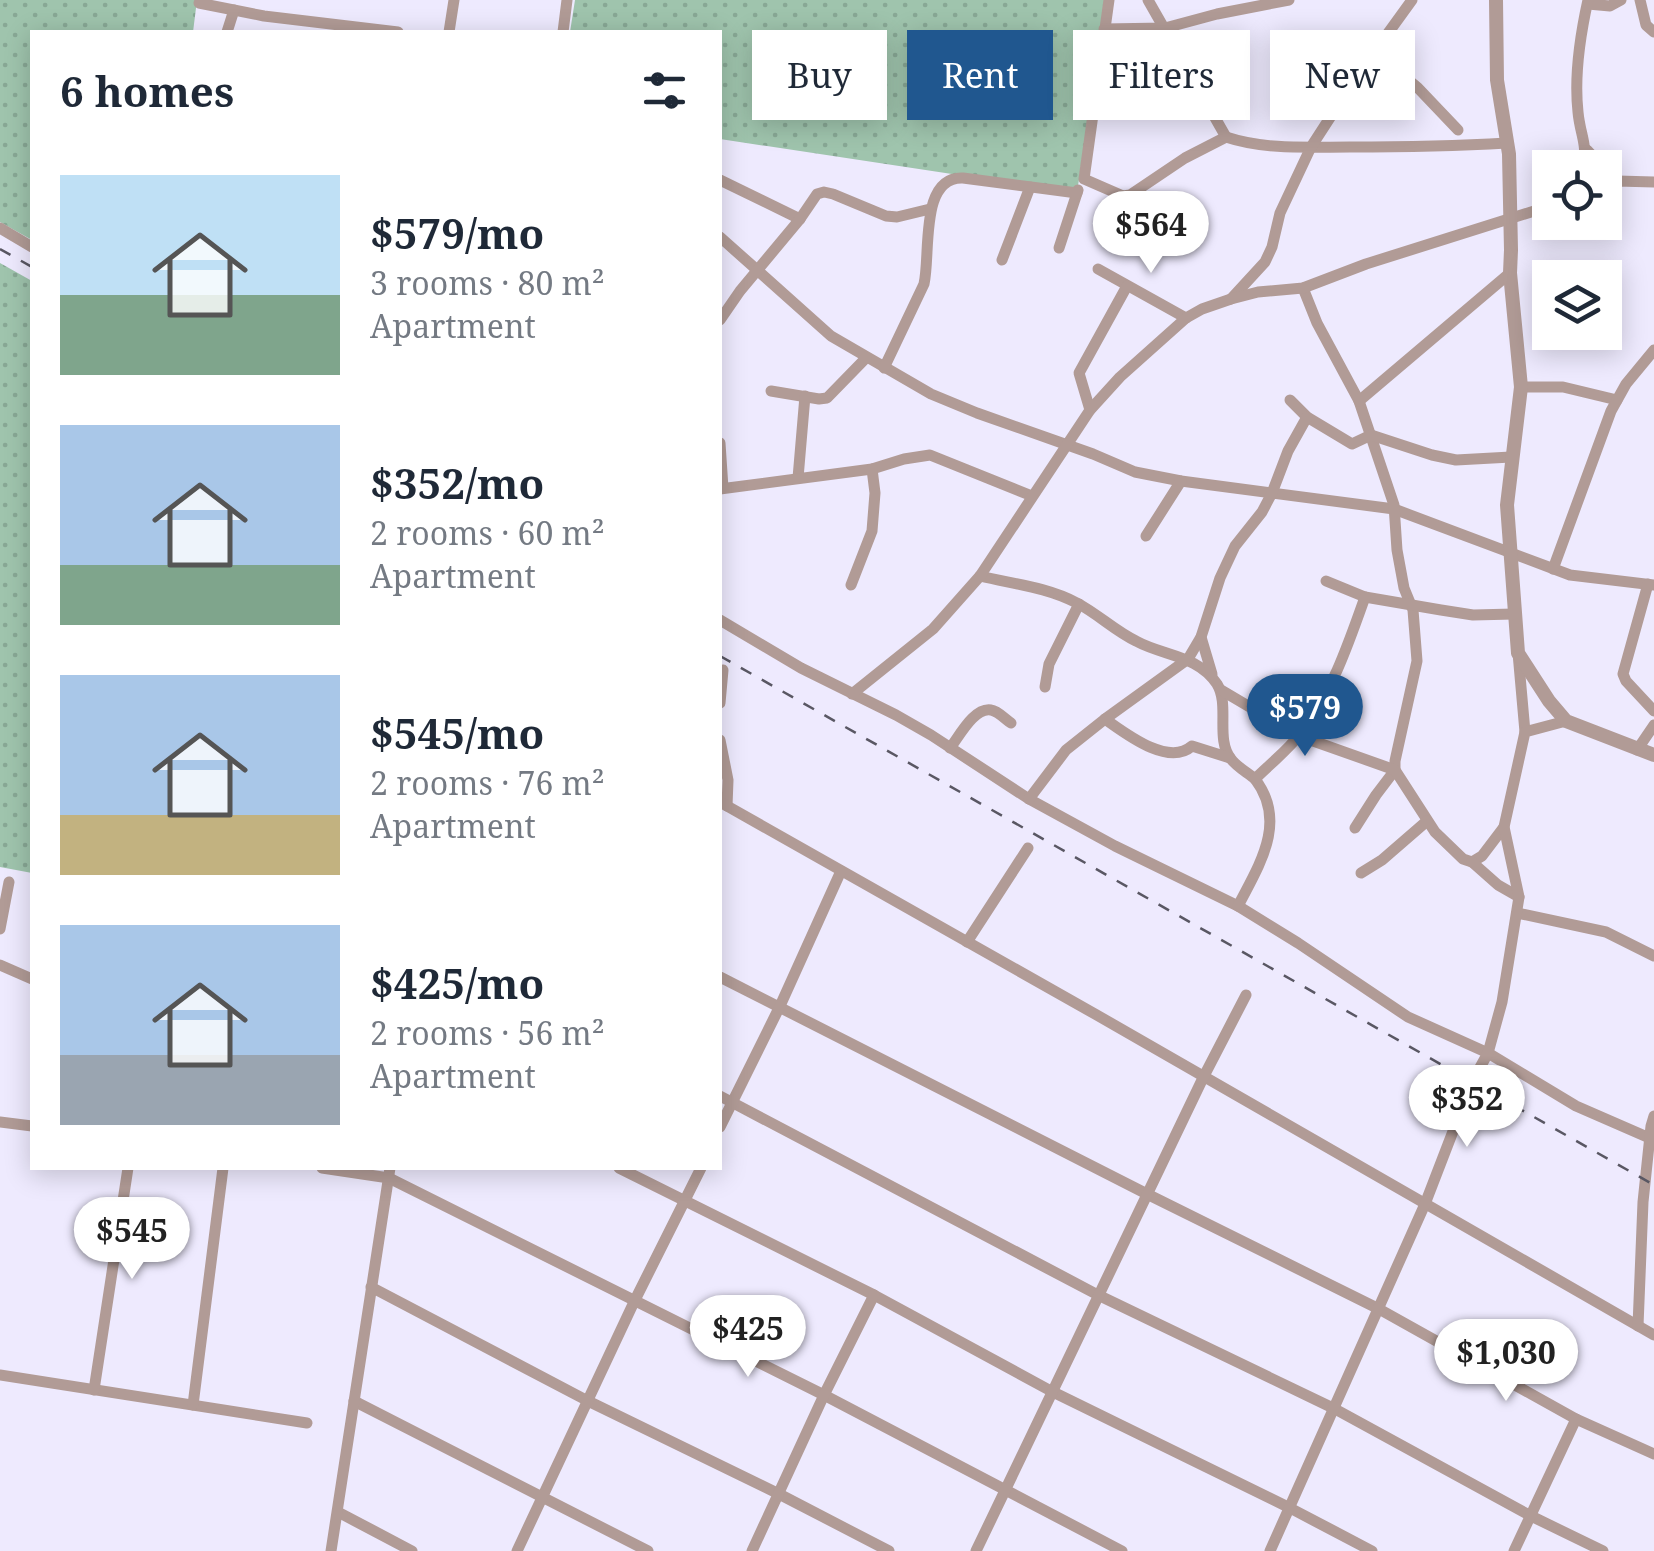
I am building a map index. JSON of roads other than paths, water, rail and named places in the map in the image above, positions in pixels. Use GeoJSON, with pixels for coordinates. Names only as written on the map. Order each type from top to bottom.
{"type":"FeatureCollection","features":[{"type":"Feature","properties":{"kind":"street"},"geometry":{"type":"LineString","coordinates":[[449,30],[454,0]]}},
{"type":"Feature","properties":{"kind":"street"},"geometry":{"type":"LineString","coordinates":[[563,30],[567,0]]}},
{"type":"Feature","properties":{"kind":"street"},"geometry":{"type":"LineString","coordinates":[[1059,248],[1084,179],[1109,0]]}},
{"type":"Feature","properties":{"kind":"street"},"geometry":{"type":"LineString","coordinates":[[1148,0],[1226,136],[1245,143],[1311,148],[1507,143]]}},
{"type":"Feature","properties":{"kind":"street"},"geometry":{"type":"LineString","coordinates":[[1217,14],[1222,0]]}},
{"type":"Feature","properties":{"kind":"street"},"geometry":{"type":"LineString","coordinates":[[1104,29],[1165,28],[1289,0]]}},
{"type":"Feature","properties":{"kind":"street"},"geometry":{"type":"LineString","coordinates":[[1390,30],[1412,0]]}},
{"type":"Feature","properties":{"kind":"street"},"geometry":{"type":"LineString","coordinates":[[1270,1551],[1379,1309],[1472,1082],[1488,1052],[1502,1002],[1518,913],[1519,897],[1504,828],[1524,732],[1507,506],[1521,387],[1510,273],[1507,143],[1497,80],[1496,0]]}},
{"type":"Feature","properties":{"kind":"street"},"geometry":{"type":"LineString","coordinates":[[1587,150],[1578,115],[1577,75],[1588,2],[1610,6],[1621,0]]}},
{"type":"Feature","properties":{"kind":"street"},"geometry":{"type":"LineString","coordinates":[[1640,0],[1646,25],[1654,32]]}},
{"type":"Feature","properties":{"kind":"street"},"geometry":{"type":"LineString","coordinates":[[199,3],[264,16],[381,30]]}},
{"type":"Feature","properties":{"kind":"street"},"geometry":{"type":"LineString","coordinates":[[228,30],[234,10]]}},
{"type":"Feature","properties":{"kind":"street"},"geometry":{"type":"LineString","coordinates":[[262,30],[264,16]]}},
{"type":"Feature","properties":{"kind":"street"},"geometry":{"type":"LineString","coordinates":[[1415,86],[1458,130]]}},
{"type":"Feature","properties":{"kind":"street"},"geometry":{"type":"LineString","coordinates":[[1231,299],[1264,262],[1280,213],[1311,148],[1329,120]]}},
{"type":"Feature","properties":{"kind":"street"},"geometry":{"type":"LineString","coordinates":[[1084,179],[1127,196],[1226,136]]}},
{"type":"Feature","properties":{"kind":"street"},"geometry":{"type":"LineString","coordinates":[[884,368],[924,284],[930,210],[944,182],[952,178],[1077,194]]}},
{"type":"Feature","properties":{"kind":"street"},"geometry":{"type":"LineString","coordinates":[[722,181],[800,219]]}},
{"type":"Feature","properties":{"kind":"street"},"geometry":{"type":"LineString","coordinates":[[1622,182],[1654,182]]}},
{"type":"Feature","properties":{"kind":"street"},"geometry":{"type":"LineString","coordinates":[[1002,260],[1030,186]]}},
{"type":"Feature","properties":{"kind":"street"},"geometry":{"type":"LineString","coordinates":[[722,317],[817,194],[824,192],[886,216],[930,210]]}},
{"type":"Feature","properties":{"kind":"street"},"geometry":{"type":"LineString","coordinates":[[852,694],[933,629],[980,576],[1090,410],[1120,376],[1186,318],[1202,309],[1258,292],[1303,288],[1532,211]]}},
{"type":"Feature","properties":{"kind":"street"},"geometry":{"type":"LineString","coordinates":[[0,228],[30,245]]}},
{"type":"Feature","properties":{"kind":"street"},"geometry":{"type":"LineString","coordinates":[[722,242],[831,336],[866,358],[946,400],[1136,472],[1181,482],[1394,509],[1570,575],[1651,584],[1623,674],[1654,712]]}},
{"type":"Feature","properties":{"kind":"street"},"geometry":{"type":"LineString","coordinates":[[1098,269],[1186,318]]}},
{"type":"Feature","properties":{"kind":"street"},"geometry":{"type":"LineString","coordinates":[[1359,401],[1510,273]]}},
{"type":"Feature","properties":{"kind":"street"},"geometry":{"type":"LineString","coordinates":[[1090,410],[1079,374],[1126,286]]}},
{"type":"Feature","properties":{"kind":"street"},"geometry":{"type":"LineString","coordinates":[[1303,288],[1317,324],[1359,401],[1394,509],[1404,588],[1411,604],[1416,662],[1395,770],[1427,821],[1463,860],[1472,862],[1519,897]]}},
{"type":"Feature","properties":{"kind":"street"},"geometry":{"type":"LineString","coordinates":[[1553,569],[1611,410],[1654,350]]}},
{"type":"Feature","properties":{"kind":"street"},"geometry":{"type":"LineString","coordinates":[[771,391],[827,398],[866,358]]}},
{"type":"Feature","properties":{"kind":"street"},"geometry":{"type":"LineString","coordinates":[[1521,387],[1563,387],[1617,400]]}},
{"type":"Feature","properties":{"kind":"street"},"geometry":{"type":"LineString","coordinates":[[798,478],[806,396]]}},
{"type":"Feature","properties":{"kind":"street"},"geometry":{"type":"LineString","coordinates":[[1290,400],[1306,417],[1352,444],[1371,435],[1456,460],[1512,457]]}},
{"type":"Feature","properties":{"kind":"street"},"geometry":{"type":"LineString","coordinates":[[1029,800],[1066,750],[1188,659],[1235,546],[1262,512],[1306,417]]}},
{"type":"Feature","properties":{"kind":"street"},"geometry":{"type":"LineString","coordinates":[[722,488],[872,469],[930,455],[1032,496]]}},
{"type":"Feature","properties":{"kind":"street"},"geometry":{"type":"LineString","coordinates":[[852,585],[872,531],[872,469]]}},
{"type":"Feature","properties":{"kind":"street"},"geometry":{"type":"LineString","coordinates":[[1146,536],[1181,482]]}},
{"type":"Feature","properties":{"kind":"street"},"geometry":{"type":"LineString","coordinates":[[980,576],[1046,590],[1079,604],[1136,642],[1188,659],[1213,678]]}},
{"type":"Feature","properties":{"kind":"street"},"geometry":{"type":"LineString","coordinates":[[1326,581],[1365,596],[1474,615],[1514,614]]}},
{"type":"Feature","properties":{"kind":"street"},"geometry":{"type":"LineString","coordinates":[[1256,779],[1299,736],[1319,706],[1338,671],[1365,596]]}},
{"type":"Feature","properties":{"kind":"street"},"geometry":{"type":"LineString","coordinates":[[1044,687],[1050,664],[1079,604]]}},
{"type":"Feature","properties":{"kind":"street"},"geometry":{"type":"LineString","coordinates":[[722,621],[801,668],[896,715],[1029,800],[1238,906],[1408,1018],[1488,1052],[1576,1106],[1652,1138]]}},
{"type":"Feature","properties":{"kind":"street"},"geometry":{"type":"LineString","coordinates":[[1200,637],[1213,678],[1221,690],[1299,736],[1395,770]]}},
{"type":"Feature","properties":{"kind":"street"},"geometry":{"type":"LineString","coordinates":[[1518,653],[1548,701],[1566,721],[1654,755]]}},
{"type":"Feature","properties":{"kind":"street"},"geometry":{"type":"LineString","coordinates":[[722,681],[723,670]]}},
{"type":"Feature","properties":{"kind":"street"},"geometry":{"type":"LineString","coordinates":[[1221,690],[1230,758]]}},
{"type":"Feature","properties":{"kind":"street"},"geometry":{"type":"LineString","coordinates":[[950,748],[982,711],[990,710],[1012,723]]}},
{"type":"Feature","properties":{"kind":"street"},"geometry":{"type":"LineString","coordinates":[[1105,718],[1127,734],[1166,752],[1180,754],[1192,746],[1230,758],[1256,779],[1270,804],[1271,823],[1266,848],[1238,906]]}},
{"type":"Feature","properties":{"kind":"street"},"geometry":{"type":"LineString","coordinates":[[1524,732],[1566,721]]}},
{"type":"Feature","properties":{"kind":"street"},"geometry":{"type":"LineString","coordinates":[[1637,750],[1654,725]]}},
{"type":"Feature","properties":{"kind":"street"},"geometry":{"type":"LineString","coordinates":[[722,750],[728,780],[724,804],[1654,1335]]}},
{"type":"Feature","properties":{"kind":"street"},"geometry":{"type":"LineString","coordinates":[[1355,828],[1395,770]]}},
{"type":"Feature","properties":{"kind":"street"},"geometry":{"type":"LineString","coordinates":[[1361,873],[1427,821]]}},
{"type":"Feature","properties":{"kind":"street"},"geometry":{"type":"LineString","coordinates":[[1472,862],[1482,856],[1504,828]]}},
{"type":"Feature","properties":{"kind":"street"},"geometry":{"type":"LineString","coordinates":[[968,942],[1028,848]]}},
{"type":"Feature","properties":{"kind":"street"},"geometry":{"type":"LineString","coordinates":[[841,872],[780,1006],[726,1099],[1098,1295],[1334,1409],[1603,1551]]}},
{"type":"Feature","properties":{"kind":"street"},"geometry":{"type":"LineString","coordinates":[[0,929],[9,882]]}},
{"type":"Feature","properties":{"kind":"street"},"geometry":{"type":"LineString","coordinates":[[1518,913],[1606,932],[1654,956]]}},
{"type":"Feature","properties":{"kind":"street"},"geometry":{"type":"LineString","coordinates":[[0,964],[30,977]]}},
{"type":"Feature","properties":{"kind":"street"},"geometry":{"type":"LineString","coordinates":[[722,977],[1379,1309],[1576,1420],[1654,1454]]}},
{"type":"Feature","properties":{"kind":"street"},"geometry":{"type":"LineString","coordinates":[[976,1551],[1146,1194],[1246,996]]}},
{"type":"Feature","properties":{"kind":"street"},"geometry":{"type":"LineString","coordinates":[[1638,1326],[1644,1202],[1654,1116]]}},
{"type":"Feature","properties":{"kind":"street"},"geometry":{"type":"LineString","coordinates":[[0,1122],[30,1126]]}},
{"type":"Feature","properties":{"kind":"street"},"geometry":{"type":"LineString","coordinates":[[94,1390],[128,1170]]}},
{"type":"Feature","properties":{"kind":"street"},"geometry":{"type":"LineString","coordinates":[[193,1406],[223,1170]]}},
{"type":"Feature","properties":{"kind":"street"},"geometry":{"type":"LineString","coordinates":[[349,1170],[389,1173],[1122,1551]]}},
{"type":"Feature","properties":{"kind":"street"},"geometry":{"type":"LineString","coordinates":[[623,1170],[1372,1551]]}},
{"type":"Feature","properties":{"kind":"street"},"geometry":{"type":"LineString","coordinates":[[516,1551],[699,1170]]}},
{"type":"Feature","properties":{"kind":"street"},"geometry":{"type":"LineString","coordinates":[[331,1551],[389,1173]]}},
{"type":"Feature","properties":{"kind":"street"},"geometry":{"type":"LineString","coordinates":[[372,1287],[888,1551]]}},
{"type":"Feature","properties":{"kind":"street"},"geometry":{"type":"LineString","coordinates":[[752,1551],[874,1295]]}},
{"type":"Feature","properties":{"kind":"street"},"geometry":{"type":"LineString","coordinates":[[0,1376],[307,1423]]}},
{"type":"Feature","properties":{"kind":"street"},"geometry":{"type":"LineString","coordinates":[[354,1401],[648,1551]]}},
{"type":"Feature","properties":{"kind":"street"},"geometry":{"type":"LineString","coordinates":[[1514,1551],[1576,1420]]}},
{"type":"Feature","properties":{"kind":"street"},"geometry":{"type":"LineString","coordinates":[[338,1512],[412,1551]]}},
{"type":"Feature","properties":{"kind":"railway"},"geometry":{"type":"LineString","coordinates":[[0,249],[30,266]]}},
{"type":"Feature","properties":{"kind":"railway"},"geometry":{"type":"LineString","coordinates":[[722,657],[1654,1185]]}}]}
